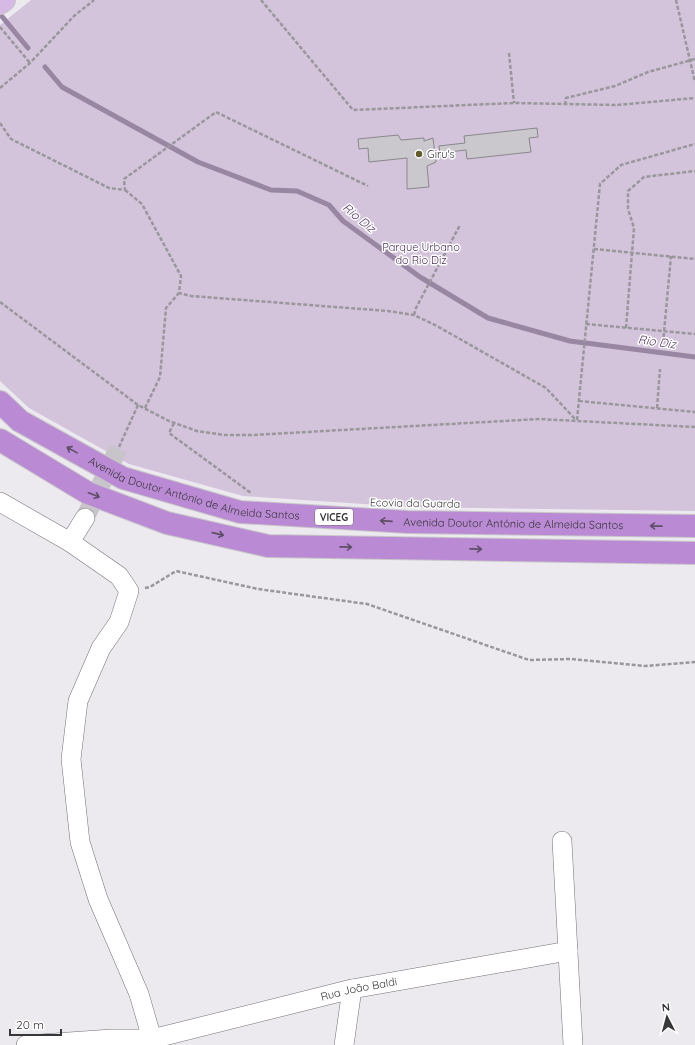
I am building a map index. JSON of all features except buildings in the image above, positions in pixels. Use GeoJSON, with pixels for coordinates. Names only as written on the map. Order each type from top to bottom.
{"type":"FeatureCollection","features":[{"type":"Feature","properties":{"kind":"highway","name":"Avenida Doutor António de Almeida Santos"},"geometry":{"type":"LineString","coordinates":[[0,402],[20,421],[123,478],[240,512],[408,522],[695,526]]}},
{"type":"Feature","properties":{"kind":"highway"},"geometry":{"type":"LineString","coordinates":[[0,440],[88,493],[167,523],[268,546],[695,554]]}},
{"type":"Feature","properties":{"kind":"main road"},"geometry":{"type":"LineString","coordinates":[[0,3],[4,0]]}},
{"type":"Feature","properties":{"kind":"street"},"geometry":{"type":"LineString","coordinates":[[0,502],[70,542],[119,576],[129,591],[119,622],[101,648],[78,701],[71,759],[80,842],[98,899],[139,994],[151,1042]]}},
{"type":"Feature","properties":{"kind":"street"},"geometry":{"type":"LineString","coordinates":[[70,542],[85,518]]}},
{"type":"Feature","properties":{"kind":"street"},"geometry":{"type":"LineString","coordinates":[[562,841],[573,1045]]}},
{"type":"Feature","properties":{"kind":"street","name":"Rua João Baldi"},"geometry":{"type":"LineString","coordinates":[[26,1045],[112,1038],[151,1042],[352,989],[568,951]]}},
{"type":"Feature","properties":{"kind":"street"},"geometry":{"type":"LineString","coordinates":[[344,1045],[352,989]]}},
{"type":"Feature","properties":{"kind":"path"},"geometry":{"type":"LineString","coordinates":[[0,88],[30,63],[74,16],[94,0]]}},
{"type":"Feature","properties":{"kind":"path"},"geometry":{"type":"LineString","coordinates":[[261,0],[353,110],[514,103],[617,106],[695,98]]}},
{"type":"Feature","properties":{"kind":"path"},"geometry":{"type":"LineString","coordinates":[[676,0],[695,82]]}},
{"type":"Feature","properties":{"kind":"path"},"geometry":{"type":"LineString","coordinates":[[0,27],[30,63]]}},
{"type":"Feature","properties":{"kind":"path"},"geometry":{"type":"LineString","coordinates":[[509,53],[514,103]]}},
{"type":"Feature","properties":{"kind":"path"},"geometry":{"type":"LineString","coordinates":[[565,105],[566,98],[614,86],[648,72],[695,59]]}},
{"type":"Feature","properties":{"kind":"path"},"geometry":{"type":"LineString","coordinates":[[125,190],[124,179],[216,112],[368,186]]}},
{"type":"Feature","properties":{"kind":"path"},"geometry":{"type":"LineString","coordinates":[[0,123],[11,139],[109,188],[125,190],[142,204],[181,276],[179,293],[166,308],[160,377],[145,408]]}},
{"type":"Feature","properties":{"kind":"path"},"geometry":{"type":"LineString","coordinates":[[577,420],[600,184],[621,165],[695,144]]}},
{"type":"Feature","properties":{"kind":"path"},"geometry":{"type":"LineString","coordinates":[[626,328],[634,228],[628,209],[628,191],[644,177],[695,171]]}},
{"type":"Feature","properties":{"kind":"path"},"geometry":{"type":"LineString","coordinates":[[414,315],[416,308],[460,225]]}},
{"type":"Feature","properties":{"kind":"path"},"geometry":{"type":"LineString","coordinates":[[594,249],[695,258]]}},
{"type":"Feature","properties":{"kind":"path"},"geometry":{"type":"LineString","coordinates":[[663,343],[671,256]]}},
{"type":"Feature","properties":{"kind":"path"},"geometry":{"type":"LineString","coordinates":[[179,293],[191,296],[388,311],[414,315],[437,326],[546,388],[577,420]]}},
{"type":"Feature","properties":{"kind":"path"},"geometry":{"type":"LineString","coordinates":[[0,302],[138,405],[174,423],[197,431],[224,435],[253,435],[539,419],[695,427]]}},
{"type":"Feature","properties":{"kind":"path"},"geometry":{"type":"LineString","coordinates":[[586,324],[695,334]]}},
{"type":"Feature","properties":{"kind":"path"},"geometry":{"type":"LineString","coordinates":[[657,408],[660,369]]}},
{"type":"Feature","properties":{"kind":"path"},"geometry":{"type":"LineString","coordinates":[[579,401],[695,412]]}},
{"type":"Feature","properties":{"kind":"path"},"geometry":{"type":"LineString","coordinates":[[119,447],[138,405]]}},
{"type":"Feature","properties":{"kind":"path"},"geometry":{"type":"LineString","coordinates":[[174,423],[169,433],[254,494]]}},
{"type":"Feature","properties":{"kind":"path"},"geometry":{"type":"LineString","coordinates":[[129,591],[150,587],[176,571],[234,584],[367,604],[529,660],[571,659],[645,666],[695,662]]}},
{"type":"Feature","properties":{"kind":"green space","name":"Parque Urbano do Rio Diz"},"geometry":{"type":"Polygon","coordinates":[[[31,0],[695,0],[695,511],[409,507],[243,496],[129,464],[29,408],[0,381],[0,25],[31,0]]]}},
{"type":"Feature","properties":{"kind":"waterway","name":"Rio Diz"},"geometry":{"type":"LineString","coordinates":[[0,14],[28,48]]}},
{"type":"Feature","properties":{"kind":"waterway","name":"Rio Diz"},"geometry":{"type":"LineString","coordinates":[[45,67],[62,87],[198,162],[271,190],[297,191],[329,205],[343,221],[420,277],[488,318],[570,341],[695,357]]}},
{"type":"Feature","properties":{"kind":"tunnel"},"geometry":{"type":"LineString","coordinates":[[85,518],[119,447]]}},
{"type":"Feature","properties":{"kind":"place","name":"Giru's"},"geometry":{"type":"Point","coordinates":[419,154]}}]}
